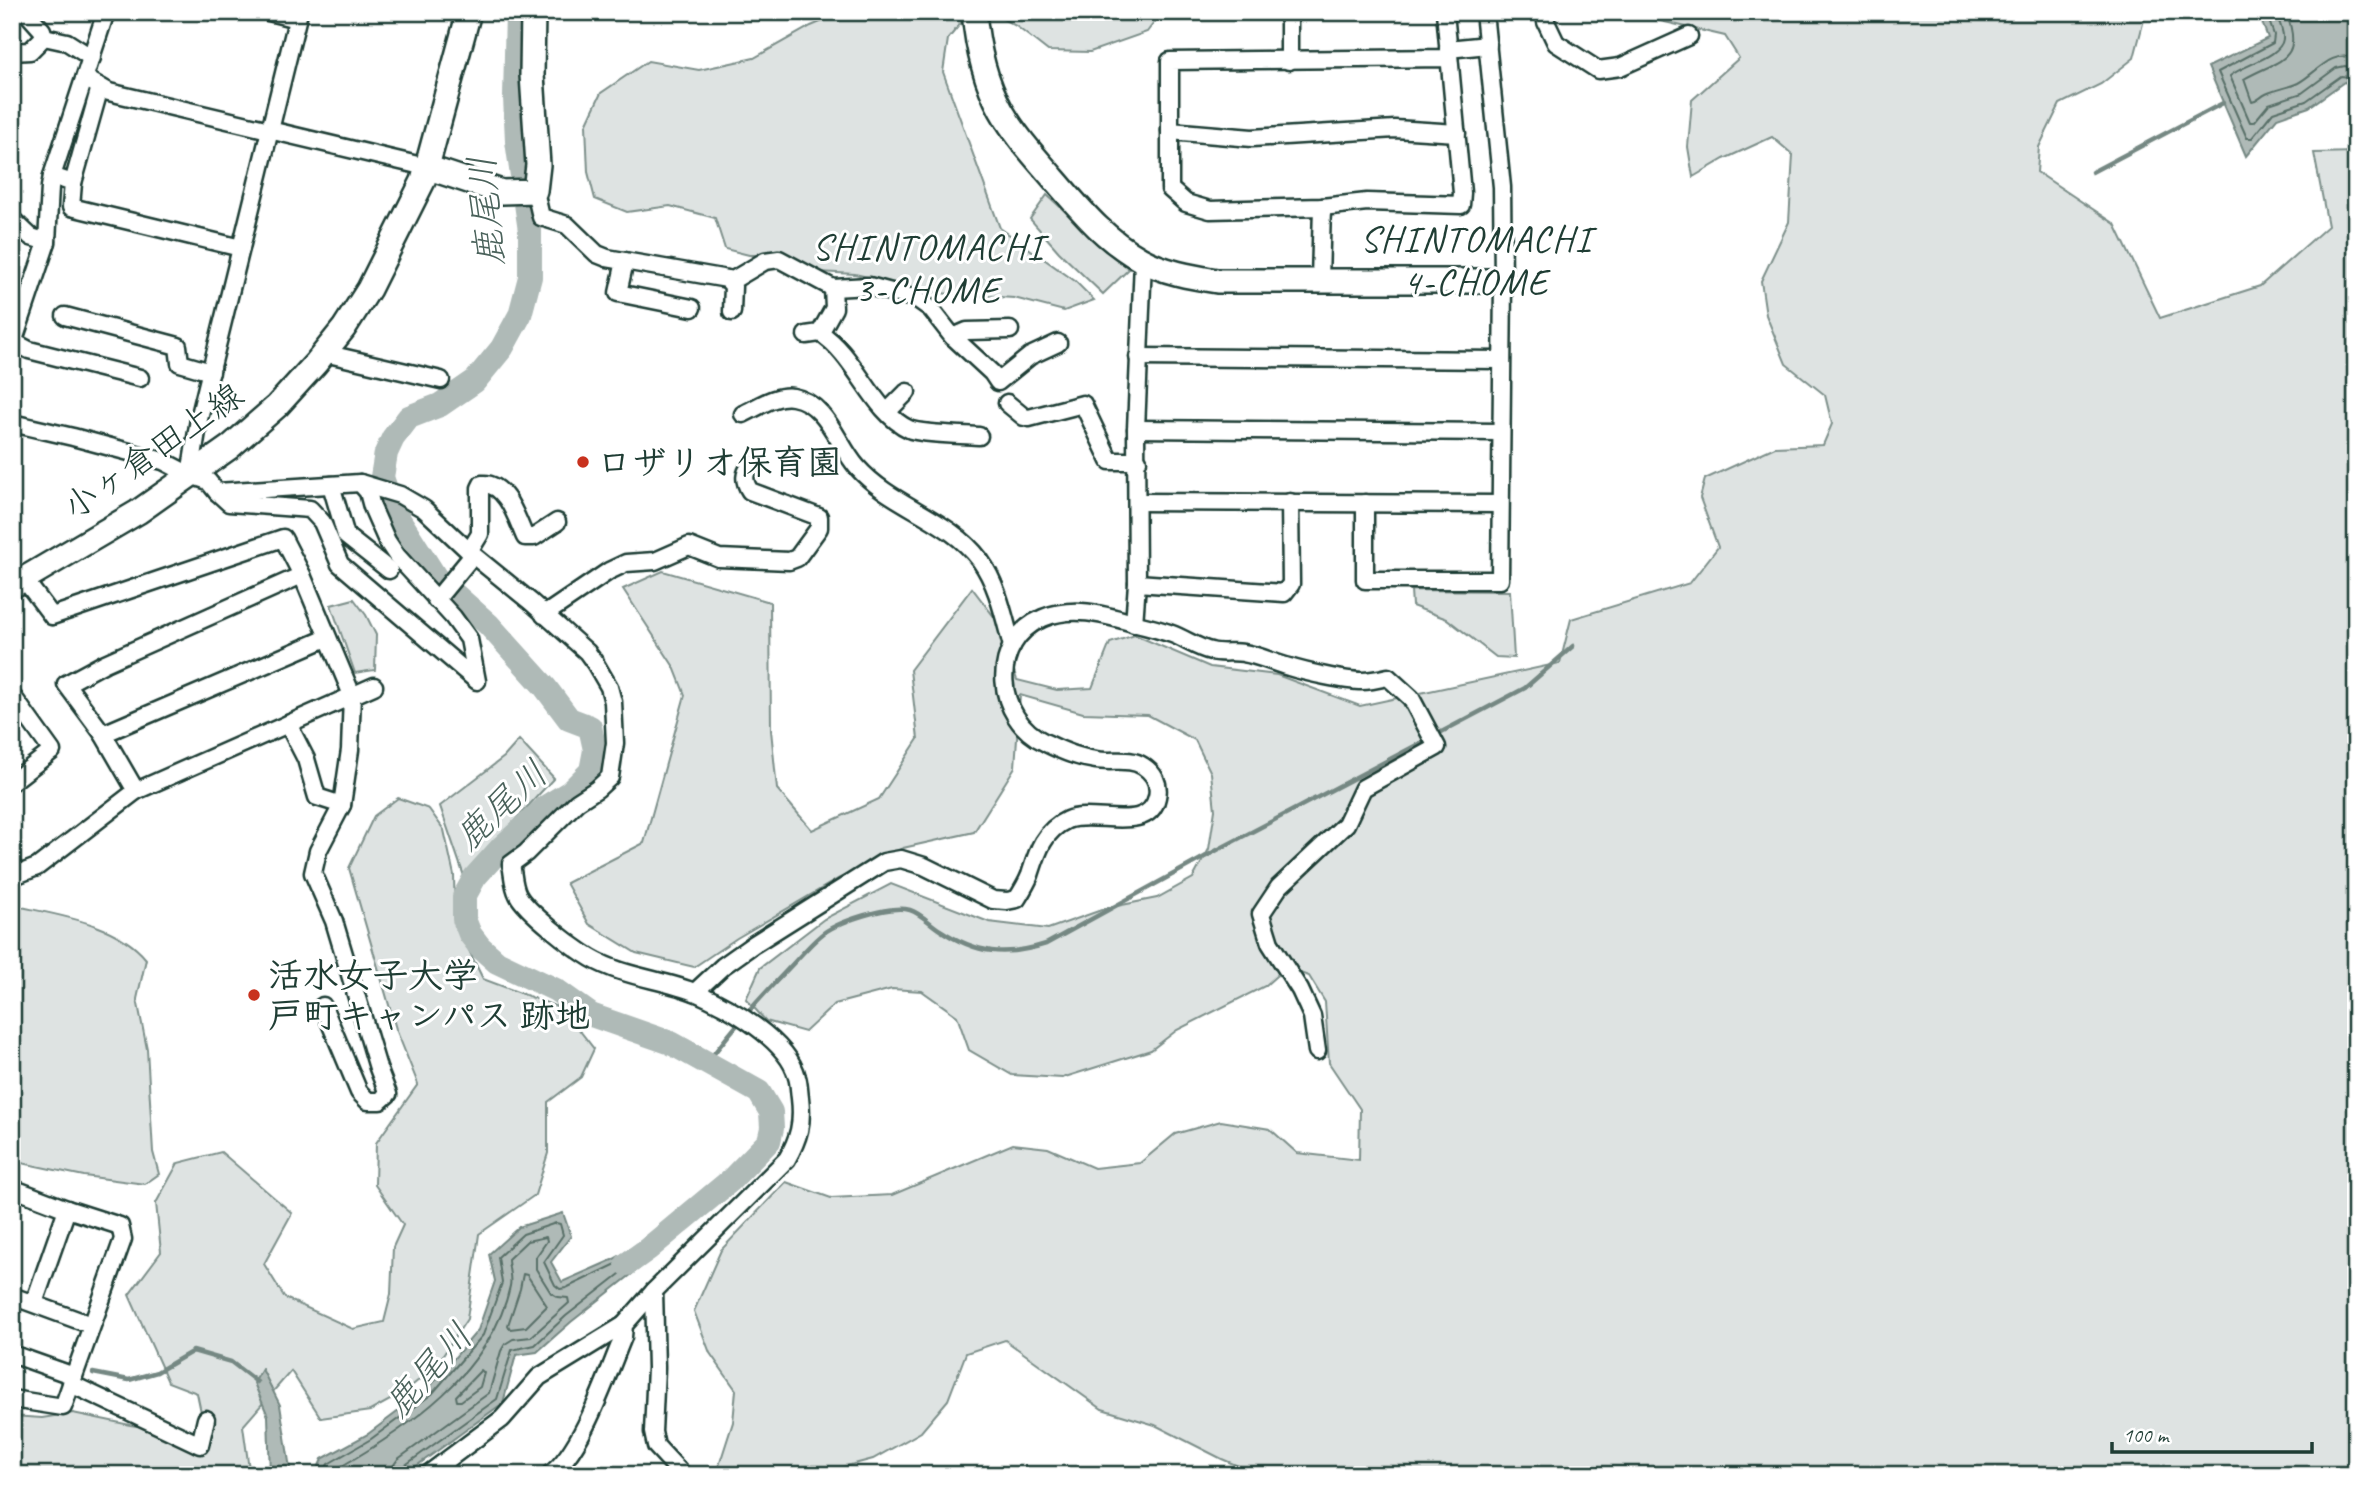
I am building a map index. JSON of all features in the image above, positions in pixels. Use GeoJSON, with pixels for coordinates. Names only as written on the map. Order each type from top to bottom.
{"type":"FeatureCollection","features":[{"type":"Feature","properties":{"kind":"street"},"geometry":{"type":"LineString","coordinates":[[26,12],[42,30],[44,37]]}},
{"type":"Feature","properties":{"kind":"street"},"geometry":{"type":"LineString","coordinates":[[106,12],[52,176],[47,242],[13,344],[140,378]]}},
{"type":"Feature","properties":{"kind":"street"},"geometry":{"type":"LineString","coordinates":[[190,475],[199,419],[298,16],[269,12]]}},
{"type":"Feature","properties":{"kind":"street","name":"小ヶ倉田上線"},"geometry":{"type":"LineString","coordinates":[[18,582],[138,512],[230,447],[277,406],[324,353],[369,289],[423,181],[469,12]]}},
{"type":"Feature","properties":{"kind":"street"},"geometry":{"type":"LineString","coordinates":[[533,12],[532,75],[538,165],[535,191],[541,217],[567,225],[597,254],[733,280],[765,261],[779,259],[833,288],[869,286],[917,299],[931,309],[953,337],[992,373],[998,382],[1030,356],[1058,343]]}},
{"type":"Feature","properties":{"kind":"street"},"geometry":{"type":"LineString","coordinates":[[974,12],[987,76],[1002,110],[1032,154],[1098,229],[1143,261],[1177,273],[1217,281],[1503,281]]}},
{"type":"Feature","properties":{"kind":"street"},"geometry":{"type":"LineString","coordinates":[[1289,12],[1289,61]]}},
{"type":"Feature","properties":{"kind":"street"},"geometry":{"type":"LineString","coordinates":[[1445,12],[1448,53],[1462,193],[1461,205],[1386,201],[1322,207],[1210,210],[1186,203],[1170,189],[1170,61],[1289,61],[1448,53],[1488,45]]}},
{"type":"Feature","properties":{"kind":"street"},"geometry":{"type":"LineString","coordinates":[[1365,503],[1365,580],[1500,580],[1502,187],[1484,12]]}},
{"type":"Feature","properties":{"kind":"street"},"geometry":{"type":"LineString","coordinates":[[1546,12],[1546,22],[1556,43],[1598,70],[1620,67],[1689,36]]}},
{"type":"Feature","properties":{"kind":"street"},"geometry":{"type":"LineString","coordinates":[[12,52],[30,51],[44,37]]}},
{"type":"Feature","properties":{"kind":"street"},"geometry":{"type":"LineString","coordinates":[[44,37],[68,42],[92,58]]}},
{"type":"Feature","properties":{"kind":"street"},"geometry":{"type":"LineString","coordinates":[[85,78],[109,92],[426,167],[502,192],[535,191]]}},
{"type":"Feature","properties":{"kind":"street"},"geometry":{"type":"LineString","coordinates":[[100,87],[74,183],[71,207],[240,248]]}},
{"type":"Feature","properties":{"kind":"street"},"geometry":{"type":"LineString","coordinates":[[1170,131],[1252,138],[1395,129],[1457,133]]}},
{"type":"Feature","properties":{"kind":"street"},"geometry":{"type":"LineString","coordinates":[[52,176],[74,183]]}},
{"type":"Feature","properties":{"kind":"street"},"geometry":{"type":"LineString","coordinates":[[1320,280],[1322,207]]}},
{"type":"Feature","properties":{"kind":"street"},"geometry":{"type":"LineString","coordinates":[[12,219],[31,237],[47,242]]}},
{"type":"Feature","properties":{"kind":"street"},"geometry":{"type":"LineString","coordinates":[[625,261],[618,293],[692,308]]}},
{"type":"Feature","properties":{"kind":"street"},"geometry":{"type":"LineString","coordinates":[[1135,624],[1138,502],[1136,429],[1143,261]]}},
{"type":"Feature","properties":{"kind":"street"},"geometry":{"type":"LineString","coordinates":[[727,279],[733,286],[732,312]]}},
{"type":"Feature","properties":{"kind":"street"},"geometry":{"type":"LineString","coordinates":[[833,288],[834,308],[813,334],[857,370],[880,404],[909,429],[979,436]]}},
{"type":"Feature","properties":{"kind":"street"},"geometry":{"type":"LineString","coordinates":[[65,316],[178,346],[180,363],[211,372]]}},
{"type":"Feature","properties":{"kind":"street"},"geometry":{"type":"LineString","coordinates":[[953,337],[967,331],[1010,330]]}},
{"type":"Feature","properties":{"kind":"street"},"geometry":{"type":"LineString","coordinates":[[324,353],[441,380]]}},
{"type":"Feature","properties":{"kind":"street"},"geometry":{"type":"LineString","coordinates":[[1138,357],[1501,360]]}},
{"type":"Feature","properties":{"kind":"street"},"geometry":{"type":"LineString","coordinates":[[888,411],[906,392]]}},
{"type":"Feature","properties":{"kind":"street"},"geometry":{"type":"LineString","coordinates":[[743,414],[778,397],[794,397],[818,410],[855,465],[872,483],[945,528],[979,559],[996,587],[1012,646]]}},
{"type":"Feature","properties":{"kind":"street"},"geometry":{"type":"LineString","coordinates":[[1007,403],[1029,418],[1083,404],[1110,461],[1138,461]]}},
{"type":"Feature","properties":{"kind":"street"},"geometry":{"type":"LineString","coordinates":[[12,423],[163,461],[208,481],[229,503],[310,509],[322,522],[340,564],[477,681],[469,639],[408,571],[387,541],[368,492],[360,483]]}},
{"type":"Feature","properties":{"kind":"street"},"geometry":{"type":"LineString","coordinates":[[1136,429],[1500,432]]}},
{"type":"Feature","properties":{"kind":"street"},"geometry":{"type":"LineString","coordinates":[[544,615],[626,563],[655,561],[688,546],[719,558],[789,561],[797,558],[819,528],[819,517],[750,491],[744,473],[751,464]]}},
{"type":"Feature","properties":{"kind":"street"},"geometry":{"type":"LineString","coordinates":[[216,492],[360,483],[400,495],[424,509],[587,652],[609,687],[613,702],[614,761],[610,777],[577,802],[526,853],[511,864],[518,895],[535,914],[591,958],[642,978],[695,992],[763,1031],[784,1054],[797,1075],[801,1105],[798,1140],[788,1159],[653,1291],[624,1325],[539,1377],[502,1419],[427,1475]]}},
{"type":"Feature","properties":{"kind":"street"},"geometry":{"type":"LineString","coordinates":[[436,600],[471,553],[480,534],[482,484],[495,486],[505,496],[525,537],[534,537],[557,522]]}},
{"type":"Feature","properties":{"kind":"street"},"geometry":{"type":"LineString","coordinates":[[331,485],[346,536],[389,570]]}},
{"type":"Feature","properties":{"kind":"street"},"geometry":{"type":"LineString","coordinates":[[1138,502],[1500,504]]}},
{"type":"Feature","properties":{"kind":"street"},"geometry":{"type":"LineString","coordinates":[[1137,583],[1284,593],[1291,584],[1290,502]]}},
{"type":"Feature","properties":{"kind":"street"},"geometry":{"type":"LineString","coordinates":[[18,582],[52,616],[283,538],[302,575],[352,695],[342,805],[318,851],[313,873],[334,921],[388,1094],[380,1101],[368,1101],[359,1091],[323,1006]]}},
{"type":"Feature","properties":{"kind":"street"},"geometry":{"type":"LineString","coordinates":[[136,791],[103,734],[66,684],[106,663],[302,575]]}},
{"type":"Feature","properties":{"kind":"street"},"geometry":{"type":"LineString","coordinates":[[695,992],[723,966],[754,944],[884,862],[901,859],[924,866],[993,900],[1007,901],[1017,899],[1029,878],[1035,856],[1044,839],[1066,821],[1090,816],[1134,819],[1148,812],[1156,802],[1158,791],[1154,776],[1145,767],[1133,762],[1100,761],[1037,739],[1016,720],[1008,704],[1004,670],[1012,646],[1031,625],[1061,613],[1084,612],[1171,634],[1212,652],[1244,653],[1292,668],[1361,681],[1388,677],[1411,698],[1435,743],[1437,747],[1363,788],[1346,824],[1279,887],[1261,914],[1270,943],[1300,990],[1312,1016],[1317,1051]]}},
{"type":"Feature","properties":{"kind":"street"},"geometry":{"type":"LineString","coordinates":[[103,734],[327,638]]}},
{"type":"Feature","properties":{"kind":"street"},"geometry":{"type":"LineString","coordinates":[[12,866],[19,874],[37,867],[136,791],[374,686]]}},
{"type":"Feature","properties":{"kind":"street"},"geometry":{"type":"LineString","coordinates":[[12,699],[14,698],[52,751],[12,782]]}},
{"type":"Feature","properties":{"kind":"street"},"geometry":{"type":"LineString","coordinates":[[288,724],[306,759],[317,797],[342,805]]}},
{"type":"Feature","properties":{"kind":"street"},"geometry":{"type":"LineString","coordinates":[[12,1188],[120,1226],[123,1239],[63,1407],[12,1399]]}},
{"type":"Feature","properties":{"kind":"street"},"geometry":{"type":"LineString","coordinates":[[34,1303],[67,1209]]}},
{"type":"Feature","properties":{"kind":"street"},"geometry":{"type":"LineString","coordinates":[[653,1291],[656,1368],[653,1432],[656,1446],[683,1475]]}},
{"type":"Feature","properties":{"kind":"street"},"geometry":{"type":"LineString","coordinates":[[12,1296],[91,1325]]}},
{"type":"Feature","properties":{"kind":"street"},"geometry":{"type":"LineString","coordinates":[[549,1475],[556,1470],[580,1438],[623,1337],[624,1325]]}},
{"type":"Feature","properties":{"kind":"street"},"geometry":{"type":"LineString","coordinates":[[12,1354],[72,1380],[200,1445],[206,1419]]}},
{"type":"Feature","properties":{"kind":"shaded area"},"geometry":{"type":"Polygon","coordinates":[[[844,12],[970,12],[948,39],[943,72],[1000,228],[1075,281],[1094,300],[1064,311],[1014,298],[937,293],[855,274],[819,272],[779,255],[749,255],[725,249],[715,218],[670,206],[627,212],[595,199],[588,172],[586,125],[601,93],[648,61],[699,70],[754,58],[811,26],[844,12]]]}},
{"type":"Feature","properties":{"kind":"shaded area"},"geometry":{"type":"Polygon","coordinates":[[[990,12],[1162,12],[1147,32],[1090,52],[1048,51],[1016,26],[990,12]]]}},
{"type":"Feature","properties":{"kind":"shaded area"},"geometry":{"type":"Polygon","coordinates":[[[1643,12],[2146,12],[2134,58],[2101,84],[2060,104],[2039,147],[2037,172],[2115,224],[2160,318],[2260,286],[2328,226],[2314,153],[2356,152],[2356,1475],[1259,1475],[1155,1425],[1102,1409],[1005,1340],[966,1353],[948,1400],[921,1432],[873,1459],[813,1475],[716,1475],[733,1422],[736,1390],[710,1353],[694,1311],[721,1250],[786,1182],[831,1198],[892,1195],[1013,1144],[1048,1148],[1094,1168],[1140,1163],[1175,1134],[1221,1121],[1270,1129],[1297,1153],[1359,1160],[1360,1109],[1329,1063],[1325,1002],[1309,976],[1285,968],[1265,986],[1177,1030],[1151,1050],[1062,1078],[1012,1075],[969,1050],[957,1016],[922,991],[892,989],[835,1004],[805,1032],[766,1021],[746,999],[760,968],[824,919],[891,884],[989,922],[1048,929],[1107,908],[1157,898],[1193,878],[1209,849],[1215,810],[1211,773],[1195,740],[1148,715],[1083,713],[1020,695],[1015,767],[974,832],[903,848],[838,879],[737,938],[694,967],[636,953],[589,924],[566,883],[644,843],[685,695],[674,667],[623,589],[663,571],[770,602],[771,730],[777,789],[812,830],[879,799],[918,739],[910,670],[972,588],[998,622],[1017,680],[1057,690],[1092,688],[1110,643],[1135,635],[1210,667],[1277,675],[1360,706],[1560,663],[1571,619],[1690,583],[1718,547],[1700,498],[1705,479],[1775,447],[1823,445],[1832,424],[1825,395],[1786,364],[1766,315],[1761,281],[1789,222],[1793,155],[1772,137],[1693,177],[1688,147],[1692,100],[1739,58],[1725,36],[1652,19],[1643,12]]]}},
{"type":"Feature","properties":{"kind":"shaded area"},"geometry":{"type":"Polygon","coordinates":[[[1047,195],[1129,269],[1103,294],[1059,252],[1030,219],[1047,195]]]}},
{"type":"Feature","properties":{"kind":"shaded area"},"geometry":{"type":"Polygon","coordinates":[[[1411,590],[1510,591],[1514,658],[1496,657],[1447,619],[1412,606],[1411,590]]]}},
{"type":"Feature","properties":{"kind":"shaded area"},"geometry":{"type":"Polygon","coordinates":[[[354,599],[376,635],[375,670],[355,673],[331,605],[354,599]]]}},
{"type":"Feature","properties":{"kind":"shaded area"},"geometry":{"type":"Polygon","coordinates":[[[519,740],[554,778],[464,876],[440,806],[504,757],[519,740]]]}},
{"type":"Feature","properties":{"kind":"shaded area"},"geometry":{"type":"Polygon","coordinates":[[[398,798],[429,809],[444,830],[454,875],[455,922],[483,979],[563,1009],[594,1049],[581,1077],[548,1102],[548,1153],[535,1195],[479,1234],[467,1319],[436,1366],[403,1393],[370,1411],[321,1418],[291,1371],[243,1426],[249,1469],[247,1475],[12,1475],[12,1416],[42,1418],[73,1413],[193,1434],[202,1417],[197,1393],[168,1382],[129,1295],[161,1252],[156,1203],[178,1163],[221,1152],[292,1213],[264,1264],[285,1298],[353,1329],[384,1322],[391,1294],[393,1247],[403,1225],[375,1185],[376,1143],[418,1084],[396,1029],[349,868],[374,816],[398,798]]]}},
{"type":"Feature","properties":{"kind":"shaded area"},"geometry":{"type":"Polygon","coordinates":[[[12,905],[102,928],[119,936],[146,959],[137,999],[147,1049],[153,1152],[159,1174],[145,1184],[84,1176],[12,1161],[12,905]]]}},
{"type":"Feature","properties":{"kind":"water"},"geometry":{"type":"Polygon","coordinates":[[[2258,12],[2356,12],[2356,86],[2344,82],[2309,107],[2277,118],[2246,156],[2208,67],[2268,38],[2258,12]]]}},
{"type":"Feature","properties":{"kind":"water"},"geometry":{"type":"Polygon","coordinates":[[[563,1213],[571,1236],[551,1262],[562,1282],[612,1260],[649,1239],[660,1252],[537,1352],[516,1355],[503,1403],[404,1475],[315,1475],[322,1459],[368,1434],[428,1389],[478,1330],[495,1281],[489,1254],[519,1227],[563,1213]]]}},
{"type":"Feature","properties":{"kind":"water"},"geometry":{"type":"Polygon","coordinates":[[[262,1369],[280,1405],[291,1475],[270,1475],[268,1416],[254,1383],[262,1369]]]}},
{"type":"Feature","properties":{"kind":"waterway","name":"鹿尾川"},"geometry":{"type":"LineString","coordinates":[[517,12],[517,141],[530,231],[530,277],[520,315],[502,348],[475,381],[440,405],[409,417],[393,438],[386,453],[382,477],[393,510],[436,578],[489,625],[545,687],[569,719],[590,727],[595,750],[591,771],[570,792],[547,806],[502,847],[475,877],[464,897],[464,919],[470,934],[497,962],[556,990],[591,1015],[671,1043],[759,1092],[771,1112],[769,1141],[731,1180],[627,1264]]}},
{"type":"Feature","properties":{"kind":"waterway"},"geometry":{"type":"LineString","coordinates":[[2092,172],[2223,103]]}},
{"type":"Feature","properties":{"kind":"waterway"},"geometry":{"type":"LineString","coordinates":[[707,1063],[745,1015],[807,948],[838,925],[877,912],[901,909],[910,910],[953,938],[979,948],[1004,952],[1046,944],[1221,848],[1525,688],[1573,646]]}},
{"type":"Feature","properties":{"kind":"waterway"},"geometry":{"type":"LineString","coordinates":[[93,1373],[129,1380],[157,1372],[193,1351],[231,1362],[257,1382]]}},
{"type":"Feature","properties":{"kind":"place","name":"ロザリオ保育園"},"geometry":{"type":"Point","coordinates":[583,462]}},
{"type":"Feature","properties":{"kind":"place","name":"活水女子大学 戸町キャンパス 跡地"},"geometry":{"type":"Point","coordinates":[254,995]}},
{"type":"Feature","properties":{"kind":"district","name":"SHINTOMACHI 4-CHOME"},"geometry":{"type":"Point","coordinates":[1476,260]}},
{"type":"Feature","properties":{"kind":"district","name":"SHINTOMACHI 3-CHOME"},"geometry":{"type":"Point","coordinates":[928,268]}}]}
